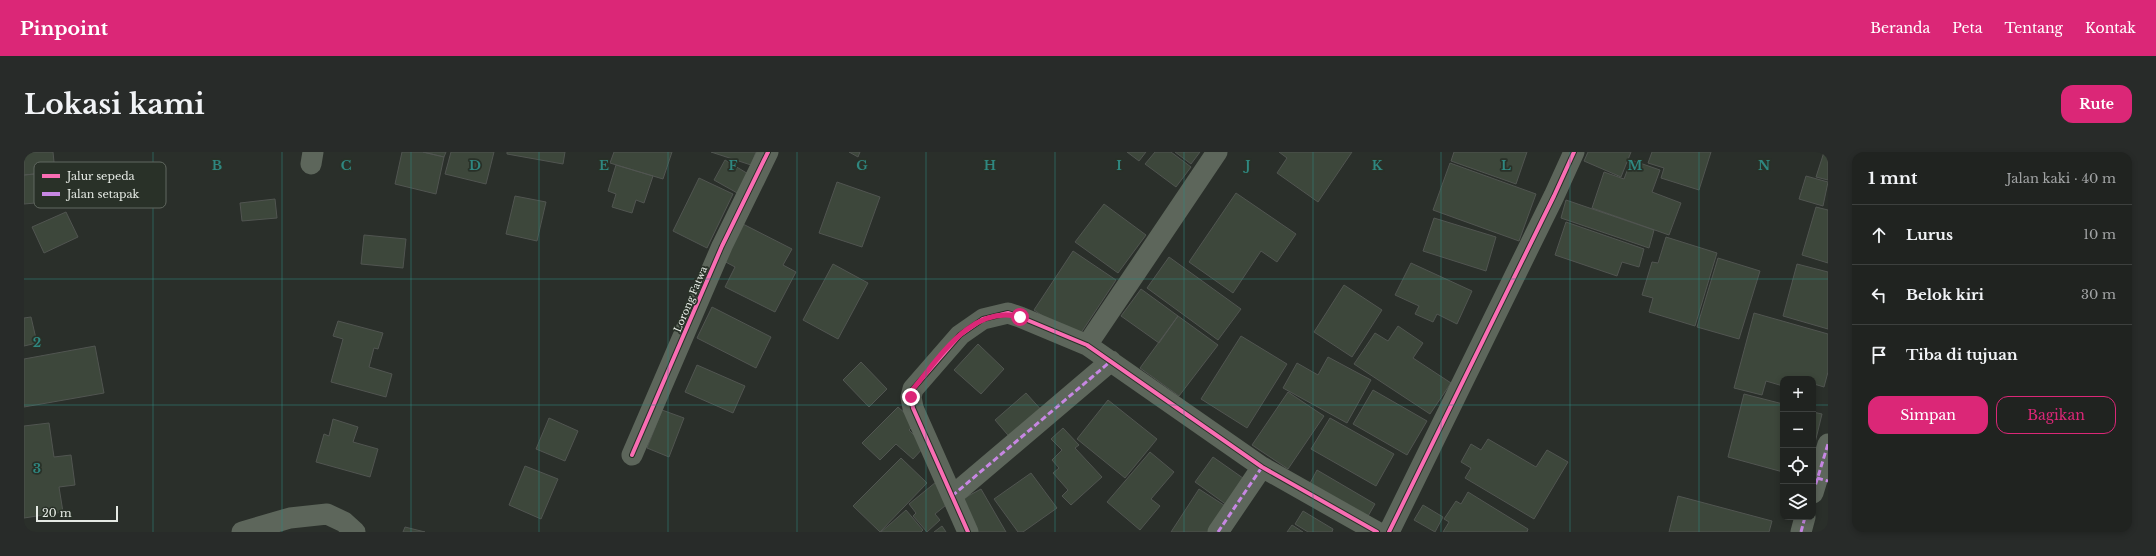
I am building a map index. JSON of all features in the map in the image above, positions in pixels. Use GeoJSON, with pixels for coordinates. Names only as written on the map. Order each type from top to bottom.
{"type":"FeatureCollection","features":[{"type":"Feature","properties":{"kind":"street","name":"Lorong Fatwa"},"geometry":{"type":"LineString","coordinates":[[632,455],[722,246],[768,152]]}},
{"type":"Feature","properties":{"kind":"street"},"geometry":{"type":"LineString","coordinates":[[1087,345],[1218,152]]}},
{"type":"Feature","properties":{"kind":"street"},"geometry":{"type":"LineString","coordinates":[[1389,532],[1551,203],[1574,152]]}},
{"type":"Feature","properties":{"kind":"street"},"geometry":{"type":"LineString","coordinates":[[968,532],[913,408],[911,397],[913,389],[955,341],[983,318],[1008,314],[1020,317],[1087,345],[1262,467],[1377,532]]}},
{"type":"Feature","properties":{"kind":"street"},"geometry":{"type":"LineString","coordinates":[[952,496],[1111,361]]}},
{"type":"Feature","properties":{"kind":"street"},"geometry":{"type":"LineString","coordinates":[[1819,484],[1828,444]]}},
{"type":"Feature","properties":{"kind":"street"},"geometry":{"type":"LineString","coordinates":[[1218,532],[1262,467]]}},
{"type":"Feature","properties":{"kind":"street"},"geometry":{"type":"LineString","coordinates":[[242,532],[290,518],[327,514],[344,522],[355,532]]}},
{"type":"Feature","properties":{"kind":"street"},"geometry":{"type":"LineString","coordinates":[[1801,532],[1804,520]]}},
{"type":"Feature","properties":{"kind":"building"},"geometry":{"type":"Polygon","coordinates":[[[24,152],[53,152],[54,162],[34,162],[34,174],[24,175],[24,152]]]}},
{"type":"Feature","properties":{"kind":"building"},"geometry":{"type":"Polygon","coordinates":[[[402,152],[423,152],[444,157],[436,194],[395,184],[402,152]]]}},
{"type":"Feature","properties":{"kind":"building"},"geometry":{"type":"Polygon","coordinates":[[[423,152],[446,152],[444,157],[423,152]]]}},
{"type":"Feature","properties":{"kind":"building"},"geometry":{"type":"Polygon","coordinates":[[[451,152],[494,152],[486,184],[445,174],[451,152]]]}},
{"type":"Feature","properties":{"kind":"building"},"geometry":{"type":"Polygon","coordinates":[[[507,152],[565,152],[563,164],[507,154],[507,152]]]}},
{"type":"Feature","properties":{"kind":"building"},"geometry":{"type":"Polygon","coordinates":[[[614,152],[672,152],[663,179],[610,163],[614,152]]]}},
{"type":"Feature","properties":{"kind":"building"},"geometry":{"type":"Polygon","coordinates":[[[711,152],[756,152],[751,165],[711,152]]]}},
{"type":"Feature","properties":{"kind":"building"},"geometry":{"type":"Polygon","coordinates":[[[849,152],[860,152],[858,157],[849,152]]]}},
{"type":"Feature","properties":{"kind":"building"},"geometry":{"type":"Polygon","coordinates":[[[1127,152],[1146,152],[1139,161],[1127,152]]]}},
{"type":"Feature","properties":{"kind":"building"},"geometry":{"type":"Polygon","coordinates":[[[1155,152],[1171,152],[1191,167],[1176,187],[1145,164],[1155,152]]]}},
{"type":"Feature","properties":{"kind":"building"},"geometry":{"type":"Polygon","coordinates":[[[1175,152],[1200,152],[1191,164],[1175,152]]]}},
{"type":"Feature","properties":{"kind":"building"},"geometry":{"type":"Polygon","coordinates":[[[1279,152],[1352,152],[1318,202],[1277,173],[1287,158],[1279,152]]]}},
{"type":"Feature","properties":{"kind":"building"},"geometry":{"type":"Polygon","coordinates":[[[1454,152],[1527,152],[1516,184],[1451,161],[1454,152]]]}},
{"type":"Feature","properties":{"kind":"building"},"geometry":{"type":"Polygon","coordinates":[[[1588,152],[1631,152],[1621,177],[1584,161],[1588,152]]]}},
{"type":"Feature","properties":{"kind":"building"},"geometry":{"type":"Polygon","coordinates":[[[1652,152],[1711,152],[1699,190],[1661,178],[1664,168],[1648,163],[1652,152]]]}},
{"type":"Feature","properties":{"kind":"building"},"geometry":{"type":"Polygon","coordinates":[[[1824,152],[1828,152],[1828,180],[1816,177],[1824,152]]]}},
{"type":"Feature","properties":{"kind":"building"},"geometry":{"type":"Polygon","coordinates":[[[725,160],[750,175],[739,194],[714,180],[725,160]]]}},
{"type":"Feature","properties":{"kind":"building"},"geometry":{"type":"Polygon","coordinates":[[[1631,160],[1660,170],[1652,192],[1681,203],[1669,235],[1592,208],[1604,172],[1624,179],[1631,160]]]}},
{"type":"Feature","properties":{"kind":"building"},"geometry":{"type":"Polygon","coordinates":[[[1450,163],[1536,194],[1519,241],[1433,210],[1450,163]]]}},
{"type":"Feature","properties":{"kind":"building"},"geometry":{"type":"Polygon","coordinates":[[[616,165],[653,176],[644,203],[636,200],[632,213],[612,207],[616,194],[608,191],[616,165]]]}},
{"type":"Feature","properties":{"kind":"building"},"geometry":{"type":"Polygon","coordinates":[[[34,174],[34,203],[24,204],[24,175],[34,174]]]}},
{"type":"Feature","properties":{"kind":"building"},"geometry":{"type":"Polygon","coordinates":[[[1806,176],[1828,182],[1823,206],[1799,199],[1806,176]]]}},
{"type":"Feature","properties":{"kind":"building"},"geometry":{"type":"Polygon","coordinates":[[[699,178],[733,194],[707,248],[673,231],[699,178]]]}},
{"type":"Feature","properties":{"kind":"building"},"geometry":{"type":"Polygon","coordinates":[[[837,182],[880,197],[862,247],[819,233],[837,182]]]}},
{"type":"Feature","properties":{"kind":"building"},"geometry":{"type":"Polygon","coordinates":[[[1236,193],[1296,234],[1277,262],[1261,251],[1233,293],[1189,262],[1236,193]]]}},
{"type":"Feature","properties":{"kind":"building"},"geometry":{"type":"Polygon","coordinates":[[[515,196],[546,202],[537,241],[506,234],[515,196]]]}},
{"type":"Feature","properties":{"kind":"building"},"geometry":{"type":"Polygon","coordinates":[[[275,199],[277,218],[242,221],[240,203],[275,199]]]}},
{"type":"Feature","properties":{"kind":"building"},"geometry":{"type":"Polygon","coordinates":[[[1566,200],[1654,230],[1649,248],[1561,218],[1566,200]]]}},
{"type":"Feature","properties":{"kind":"building"},"geometry":{"type":"Polygon","coordinates":[[[1104,204],[1146,235],[1118,273],[1075,242],[1104,204]]]}},
{"type":"Feature","properties":{"kind":"building"},"geometry":{"type":"Polygon","coordinates":[[[1816,207],[1828,210],[1828,263],[1802,255],[1816,207]]]}},
{"type":"Feature","properties":{"kind":"building"},"geometry":{"type":"Polygon","coordinates":[[[66,212],[78,237],[44,253],[32,227],[66,212]]]}},
{"type":"Feature","properties":{"kind":"building"},"geometry":{"type":"Polygon","coordinates":[[[1434,218],[1496,237],[1486,271],[1423,251],[1434,218]]]}},
{"type":"Feature","properties":{"kind":"building"},"geometry":{"type":"Polygon","coordinates":[[[739,222],[792,249],[783,265],[796,272],[775,312],[725,287],[735,267],[720,259],[739,222]]]}},
{"type":"Feature","properties":{"kind":"building"},"geometry":{"type":"Polygon","coordinates":[[[1566,222],[1644,249],[1639,267],[1622,262],[1617,276],[1555,255],[1566,222]]]}},
{"type":"Feature","properties":{"kind":"building"},"geometry":{"type":"Polygon","coordinates":[[[364,235],[406,239],[403,268],[361,264],[364,235]]]}},
{"type":"Feature","properties":{"kind":"building"},"geometry":{"type":"Polygon","coordinates":[[[1666,237],[1717,253],[1695,326],[1649,312],[1653,298],[1642,295],[1652,262],[1658,263],[1666,237]]]}},
{"type":"Feature","properties":{"kind":"building"},"geometry":{"type":"Polygon","coordinates":[[[1073,251],[1116,280],[1077,339],[1034,310],[1073,251]]]}},
{"type":"Feature","properties":{"kind":"building"},"geometry":{"type":"Polygon","coordinates":[[[1169,257],[1241,309],[1218,340],[1147,288],[1169,257]]]}},
{"type":"Feature","properties":{"kind":"building"},"geometry":{"type":"Polygon","coordinates":[[[1718,258],[1760,271],[1739,339],[1697,327],[1718,258]]]}},
{"type":"Feature","properties":{"kind":"building"},"geometry":{"type":"Polygon","coordinates":[[[1411,263],[1472,291],[1457,324],[1437,314],[1433,322],[1415,314],[1419,306],[1395,295],[1411,263]]]}},
{"type":"Feature","properties":{"kind":"building"},"geometry":{"type":"Polygon","coordinates":[[[833,264],[868,283],[838,339],[803,320],[833,264]]]}},
{"type":"Feature","properties":{"kind":"building"},"geometry":{"type":"Polygon","coordinates":[[[1797,264],[1828,272],[1828,329],[1783,316],[1797,264]]]}},
{"type":"Feature","properties":{"kind":"building"},"geometry":{"type":"Polygon","coordinates":[[[1344,285],[1382,310],[1352,357],[1314,332],[1344,285]]]}},
{"type":"Feature","properties":{"kind":"building"},"geometry":{"type":"Polygon","coordinates":[[[1141,289],[1178,316],[1159,343],[1121,316],[1141,289]]]}},
{"type":"Feature","properties":{"kind":"building"},"geometry":{"type":"Polygon","coordinates":[[[712,307],[771,337],[756,368],[697,338],[712,307]]]}},
{"type":"Feature","properties":{"kind":"building"},"geometry":{"type":"Polygon","coordinates":[[[1754,313],[1828,334],[1828,372],[1824,387],[1816,385],[1816,376],[1780,376],[1780,385],[1766,381],[1762,395],[1734,388],[1754,313]]]}},
{"type":"Feature","properties":{"kind":"building"},"geometry":{"type":"Polygon","coordinates":[[[1178,316],[1218,345],[1179,396],[1140,368],[1178,316]]]}},
{"type":"Feature","properties":{"kind":"building"},"geometry":{"type":"Polygon","coordinates":[[[31,317],[37,343],[24,346],[24,318],[31,317]]]}},
{"type":"Feature","properties":{"kind":"building"},"geometry":{"type":"Polygon","coordinates":[[[338,321],[383,333],[378,349],[374,348],[369,367],[392,374],[386,397],[331,382],[343,339],[333,336],[338,321]]]}},
{"type":"Feature","properties":{"kind":"building"},"geometry":{"type":"Polygon","coordinates":[[[1398,326],[1423,343],[1413,358],[1451,383],[1430,414],[1354,364],[1375,333],[1388,341],[1398,326]]]}},
{"type":"Feature","properties":{"kind":"building"},"geometry":{"type":"Polygon","coordinates":[[[1241,336],[1287,364],[1247,428],[1201,399],[1241,336]]]}},
{"type":"Feature","properties":{"kind":"building"},"geometry":{"type":"Polygon","coordinates":[[[978,344],[1004,369],[981,394],[954,370],[978,344]]]}},
{"type":"Feature","properties":{"kind":"building"},"geometry":{"type":"Polygon","coordinates":[[[95,346],[104,393],[24,407],[24,359],[95,346]]]}},
{"type":"Feature","properties":{"kind":"building"},"geometry":{"type":"Polygon","coordinates":[[[1328,357],[1371,380],[1347,423],[1283,388],[1297,363],[1318,375],[1328,357]]]}},
{"type":"Feature","properties":{"kind":"building"},"geometry":{"type":"Polygon","coordinates":[[[861,362],[887,389],[869,407],[843,380],[861,362]]]}},
{"type":"Feature","properties":{"kind":"building"},"geometry":{"type":"Polygon","coordinates":[[[697,365],[745,386],[733,413],[685,392],[697,365]]]}},
{"type":"Feature","properties":{"kind":"building"},"geometry":{"type":"Polygon","coordinates":[[[1373,390],[1427,421],[1407,455],[1353,424],[1373,390]]]}},
{"type":"Feature","properties":{"kind":"building"},"geometry":{"type":"Polygon","coordinates":[[[1288,392],[1324,416],[1288,469],[1252,445],[1288,392]]]}},
{"type":"Feature","properties":{"kind":"building"},"geometry":{"type":"Polygon","coordinates":[[[1026,393],[1044,413],[1013,441],[995,420],[1026,393]]]}},
{"type":"Feature","properties":{"kind":"building"},"geometry":{"type":"Polygon","coordinates":[[[1744,394],[1780,403],[1780,471],[1728,457],[1744,394]]]}},
{"type":"Feature","properties":{"kind":"building"},"geometry":{"type":"Polygon","coordinates":[[[1108,400],[1157,439],[1125,478],[1077,439],[1108,400]]]}},
{"type":"Feature","properties":{"kind":"building"},"geometry":{"type":"Polygon","coordinates":[[[898,407],[916,423],[909,430],[925,446],[913,459],[896,444],[880,460],[862,443],[898,407]]]}},
{"type":"Feature","properties":{"kind":"building"},"geometry":{"type":"Polygon","coordinates":[[[662,410],[684,418],[669,457],[647,448],[662,410]]]}},
{"type":"Feature","properties":{"kind":"building"},"geometry":{"type":"Polygon","coordinates":[[[1816,413],[1822,414],[1816,439],[1816,413]]]}},
{"type":"Feature","properties":{"kind":"building"},"geometry":{"type":"Polygon","coordinates":[[[549,418],[578,431],[565,461],[536,449],[549,418]]]}},
{"type":"Feature","properties":{"kind":"building"},"geometry":{"type":"Polygon","coordinates":[[[1330,418],[1394,454],[1376,486],[1311,449],[1330,418]]]}},
{"type":"Feature","properties":{"kind":"building"},"geometry":{"type":"Polygon","coordinates":[[[333,419],[358,427],[353,442],[378,449],[370,477],[316,462],[324,434],[329,436],[333,419]]]}},
{"type":"Feature","properties":{"kind":"building"},"geometry":{"type":"Polygon","coordinates":[[[49,423],[54,457],[71,455],[75,485],[59,487],[63,512],[24,518],[24,426],[49,423]]]}},
{"type":"Feature","properties":{"kind":"building"},"geometry":{"type":"Polygon","coordinates":[[[1063,428],[1079,445],[1075,448],[1102,477],[1071,505],[1062,496],[1068,490],[1053,473],[1059,468],[1052,460],[1062,450],[1051,439],[1063,428]]]}},
{"type":"Feature","properties":{"kind":"building"},"geometry":{"type":"Polygon","coordinates":[[[1488,439],[1536,467],[1547,450],[1568,462],[1534,519],[1465,478],[1471,468],[1461,462],[1471,444],[1481,450],[1488,439]]]}},
{"type":"Feature","properties":{"kind":"building"},"geometry":{"type":"Polygon","coordinates":[[[1150,452],[1174,472],[1151,499],[1160,506],[1140,530],[1107,502],[1150,452]]]}},
{"type":"Feature","properties":{"kind":"building"},"geometry":{"type":"Polygon","coordinates":[[[1213,457],[1250,483],[1231,508],[1195,482],[1213,457]]]}},
{"type":"Feature","properties":{"kind":"building"},"geometry":{"type":"Polygon","coordinates":[[[901,458],[927,483],[880,532],[853,506],[901,458]]]}},
{"type":"Feature","properties":{"kind":"building"},"geometry":{"type":"Polygon","coordinates":[[[525,466],[558,479],[541,519],[509,505],[525,466]]]}},
{"type":"Feature","properties":{"kind":"building"},"geometry":{"type":"Polygon","coordinates":[[[1317,470],[1375,504],[1364,523],[1307,489],[1317,470]]]}},
{"type":"Feature","properties":{"kind":"building"},"geometry":{"type":"Polygon","coordinates":[[[1031,473],[1057,508],[1023,532],[1018,532],[994,499],[1031,473]]]}},
{"type":"Feature","properties":{"kind":"building"},"geometry":{"type":"Polygon","coordinates":[[[936,482],[951,501],[935,514],[940,520],[927,532],[913,516],[916,513],[909,504],[936,482]]]}},
{"type":"Feature","properties":{"kind":"building"},"geometry":{"type":"Polygon","coordinates":[[[981,489],[1006,532],[975,532],[957,502],[981,489]]]}},
{"type":"Feature","properties":{"kind":"building"},"geometry":{"type":"Polygon","coordinates":[[[1199,489],[1230,509],[1214,532],[1171,532],[1199,489]]]}},
{"type":"Feature","properties":{"kind":"building"},"geometry":{"type":"Polygon","coordinates":[[[1468,492],[1528,529],[1527,532],[1443,532],[1449,522],[1444,519],[1456,501],[1461,504],[1468,492]]]}},
{"type":"Feature","properties":{"kind":"building"},"geometry":{"type":"Polygon","coordinates":[[[1678,496],[1772,521],[1769,532],[1669,532],[1678,496]]]}},
{"type":"Feature","properties":{"kind":"building"},"geometry":{"type":"Polygon","coordinates":[[[1423,505],[1443,517],[1435,532],[1414,520],[1423,505]]]}},
{"type":"Feature","properties":{"kind":"building"},"geometry":{"type":"Polygon","coordinates":[[[906,510],[923,530],[921,532],[881,532],[906,510]]]}},
{"type":"Feature","properties":{"kind":"building"},"geometry":{"type":"Polygon","coordinates":[[[1303,511],[1333,529],[1332,532],[1308,532],[1295,524],[1303,511]]]}},
{"type":"Feature","properties":{"kind":"building"},"geometry":{"type":"Polygon","coordinates":[[[1292,525],[1303,532],[1287,532],[1292,525]]]}},
{"type":"Feature","properties":{"kind":"building"},"geometry":{"type":"Polygon","coordinates":[[[942,526],[946,532],[934,532],[942,526]]]}},
{"type":"Feature","properties":{"kind":"building"},"geometry":{"type":"Polygon","coordinates":[[[405,527],[425,532],[403,532],[405,527]]]}},
{"type":"Feature","properties":{"kind":"marked path"},"geometry":{"type":"LineString","coordinates":[[952,496],[1111,361]]}},
{"type":"Feature","properties":{"kind":"marked path"},"geometry":{"type":"LineString","coordinates":[[1816,484],[1828,444]]}},
{"type":"Feature","properties":{"kind":"marked path"},"geometry":{"type":"LineString","coordinates":[[1218,532],[1262,467]]}},
{"type":"Feature","properties":{"kind":"marked path"},"geometry":{"type":"LineString","coordinates":[[1817,478],[1828,481]]}},
{"type":"Feature","properties":{"kind":"marked path"},"geometry":{"type":"LineString","coordinates":[[1801,532],[1804,520]]}},
{"type":"Feature","properties":{"kind":"cycle path"},"geometry":{"type":"LineString","coordinates":[[632,455],[722,246],[768,152]]}},
{"type":"Feature","properties":{"kind":"cycle path"},"geometry":{"type":"LineString","coordinates":[[1389,532],[1554,196],[1574,152]]}},
{"type":"Feature","properties":{"kind":"cycle path"},"geometry":{"type":"LineString","coordinates":[[968,532],[913,408],[911,397],[913,389],[960,335],[983,319],[1008,313],[1087,345],[1262,467],[1377,532]]}},
{"type":"Feature","properties":{"kind":"route"},"geometry":{"type":"LineString","coordinates":[[911,397],[913,389],[960,335],[983,318],[996,314],[1008,314],[1020,317]]}}]}
